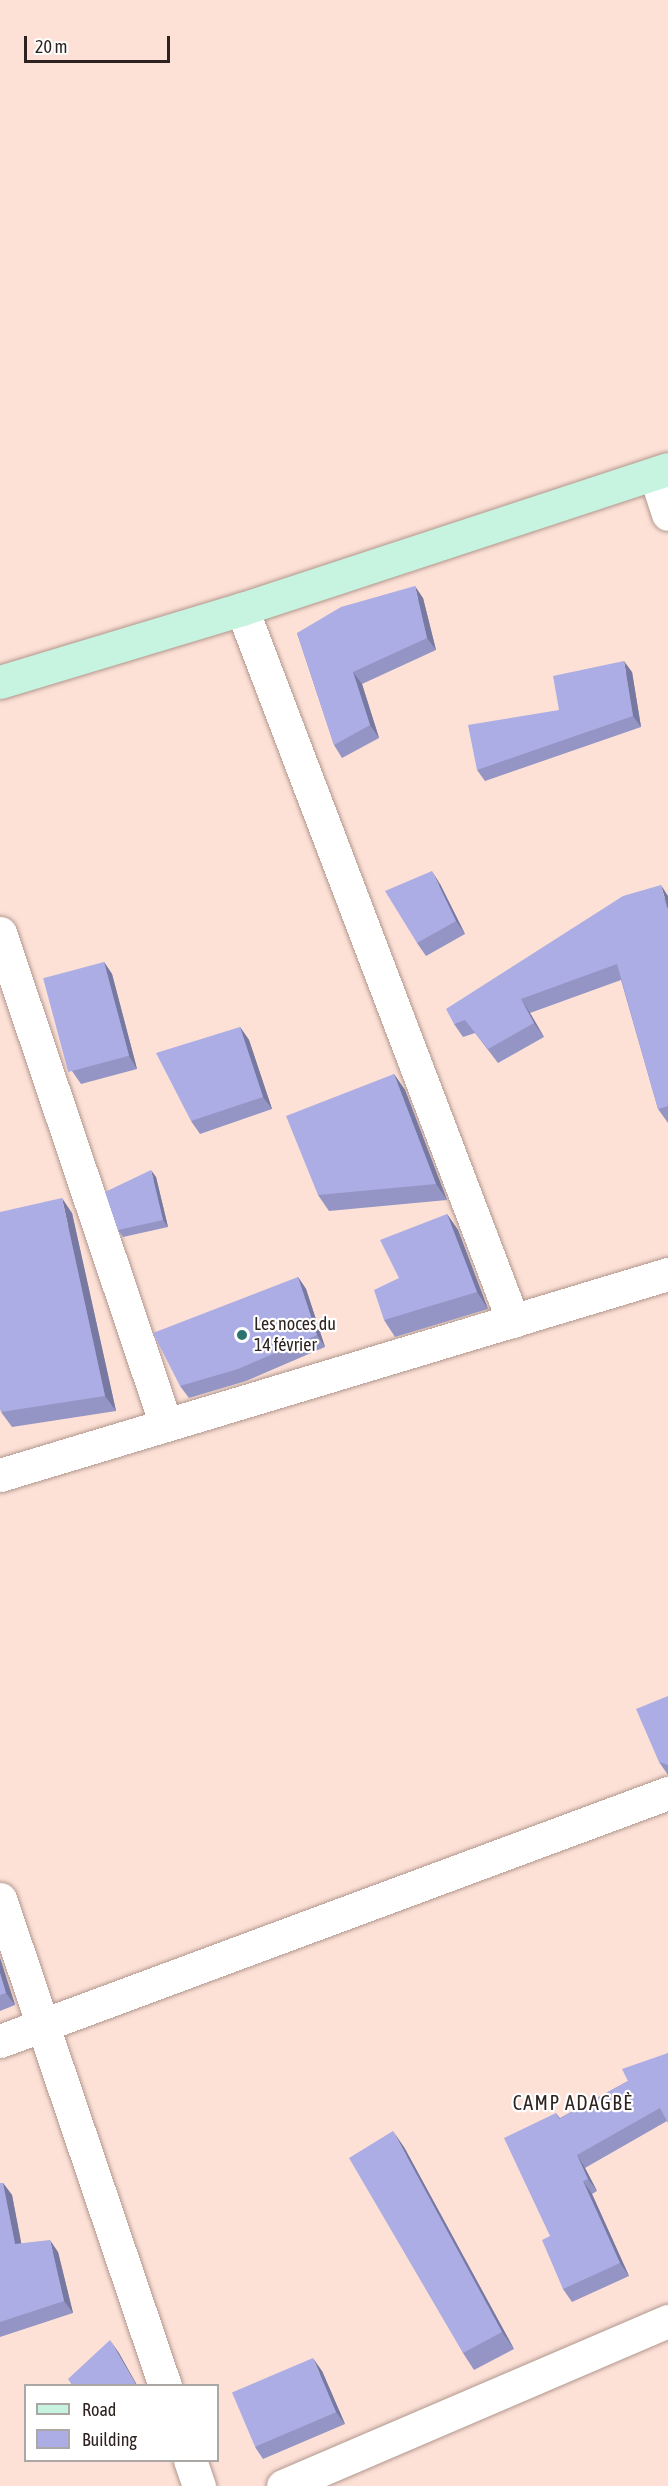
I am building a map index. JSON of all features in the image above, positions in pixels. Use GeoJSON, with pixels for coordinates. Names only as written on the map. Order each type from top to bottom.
{"type":"FeatureCollection","features":[{"type":"Feature","properties":{"kind":"street"},"geometry":{"type":"LineString","coordinates":[[0,682],[242,609],[662,471],[668,514]]}},
{"type":"Feature","properties":{"kind":"street"},"geometry":{"type":"LineString","coordinates":[[242,609],[513,1321]]}},
{"type":"Feature","properties":{"kind":"street"},"geometry":{"type":"LineString","coordinates":[[0,933],[166,1425]]}},
{"type":"Feature","properties":{"kind":"street"},"geometry":{"type":"LineString","coordinates":[[0,1475],[668,1275]]}},
{"type":"Feature","properties":{"kind":"street"},"geometry":{"type":"LineString","coordinates":[[0,2041],[668,1793]]}},
{"type":"Feature","properties":{"kind":"street"},"geometry":{"type":"LineString","coordinates":[[0,1899],[165,2384]]}},
{"type":"Feature","properties":{"kind":"street"},"geometry":{"type":"LineString","coordinates":[[283,2486],[668,2321]]}},
{"type":"Feature","properties":{"kind":"street"},"geometry":{"type":"LineString","coordinates":[[191,2462],[199,2486]]}},
{"type":"Feature","properties":{"kind":"building"},"geometry":{"type":"Polygon","coordinates":[[[415,586],[427,638],[353,672],[370,725],[334,745],[297,633],[341,607],[415,586]]]}},
{"type":"Feature","properties":{"kind":"building"},"geometry":{"type":"Polygon","coordinates":[[[624,661],[633,716],[477,770],[468,725],[559,710],[553,676],[624,661]]]}},
{"type":"Feature","properties":{"kind":"building"},"geometry":{"type":"Polygon","coordinates":[[[432,871],[456,921],[417,943],[385,891],[432,871]]]}},
{"type":"Feature","properties":{"kind":"building"},"geometry":{"type":"Polygon","coordinates":[[[661,885],[668,908],[668,1106],[658,1109],[617,964],[521,999],[534,1023],[488,1049],[465,1020],[454,1024],[446,1009],[623,896],[661,885]]]}},
{"type":"Feature","properties":{"kind":"building"},"geometry":{"type":"Polygon","coordinates":[[[104,962],[129,1056],[68,1072],[43,978],[104,962]]]}},
{"type":"Feature","properties":{"kind":"building"},"geometry":{"type":"Polygon","coordinates":[[[240,1027],[263,1097],[191,1121],[156,1053],[240,1027]]]}},
{"type":"Feature","properties":{"kind":"building"},"geometry":{"type":"Polygon","coordinates":[[[394,1074],[436,1184],[318,1195],[286,1116],[394,1074]]]}},
{"type":"Feature","properties":{"kind":"building"},"geometry":{"type":"Polygon","coordinates":[[[151,1170],[163,1220],[118,1230],[105,1192],[151,1170]]]}},
{"type":"Feature","properties":{"kind":"building"},"geometry":{"type":"Polygon","coordinates":[[[62,1198],[105,1396],[1,1412],[0,1212],[62,1198]]]}},
{"type":"Feature","properties":{"kind":"building"},"geometry":{"type":"Polygon","coordinates":[[[447,1214],[477,1292],[384,1320],[374,1290],[399,1278],[380,1240],[447,1214]]]}},
{"type":"Feature","properties":{"kind":"building"},"geometry":{"type":"Polygon","coordinates":[[[298,1277],[317,1335],[238,1369],[180,1386],[153,1333],[298,1277]]]}},
{"type":"Feature","properties":{"kind":"building"},"geometry":{"type":"Polygon","coordinates":[[[668,1696],[668,1765],[659,1762],[636,1709],[668,1696]]]}},
{"type":"Feature","properties":{"kind":"building"},"geometry":{"type":"Polygon","coordinates":[[[0,1973],[6,1993],[0,1995],[0,1973]]]}},
{"type":"Feature","properties":{"kind":"building"},"geometry":{"type":"Polygon","coordinates":[[[668,2053],[668,2123],[660,2108],[577,2155],[588,2179],[583,2181],[620,2263],[563,2289],[542,2240],[550,2236],[504,2138],[556,2113],[559,2119],[628,2081],[622,2069],[668,2053]]]}},
{"type":"Feature","properties":{"kind":"building"},"geometry":{"type":"Polygon","coordinates":[[[393,2131],[502,2332],[463,2353],[349,2158],[393,2131]]]}},
{"type":"Feature","properties":{"kind":"building"},"geometry":{"type":"Polygon","coordinates":[[[0,2183],[3,2183],[15,2244],[50,2240],[64,2301],[0,2322],[0,2183]]]}},
{"type":"Feature","properties":{"kind":"building"},"geometry":{"type":"Polygon","coordinates":[[[110,2340],[135,2384],[71,2384],[68,2379],[110,2340]]]}},
{"type":"Feature","properties":{"kind":"building"},"geometry":{"type":"Polygon","coordinates":[[[313,2358],[336,2412],[255,2447],[232,2392],[313,2358]]]}},
{"type":"Feature","properties":{"kind":"place","name":"Les noces du 14 février"},"geometry":{"type":"Point","coordinates":[242,1335]}},
{"type":"Feature","properties":{"kind":"district","name":"CAMP ADAGBÈ"},"geometry":{"type":"Point","coordinates":[573,2102]}}]}
